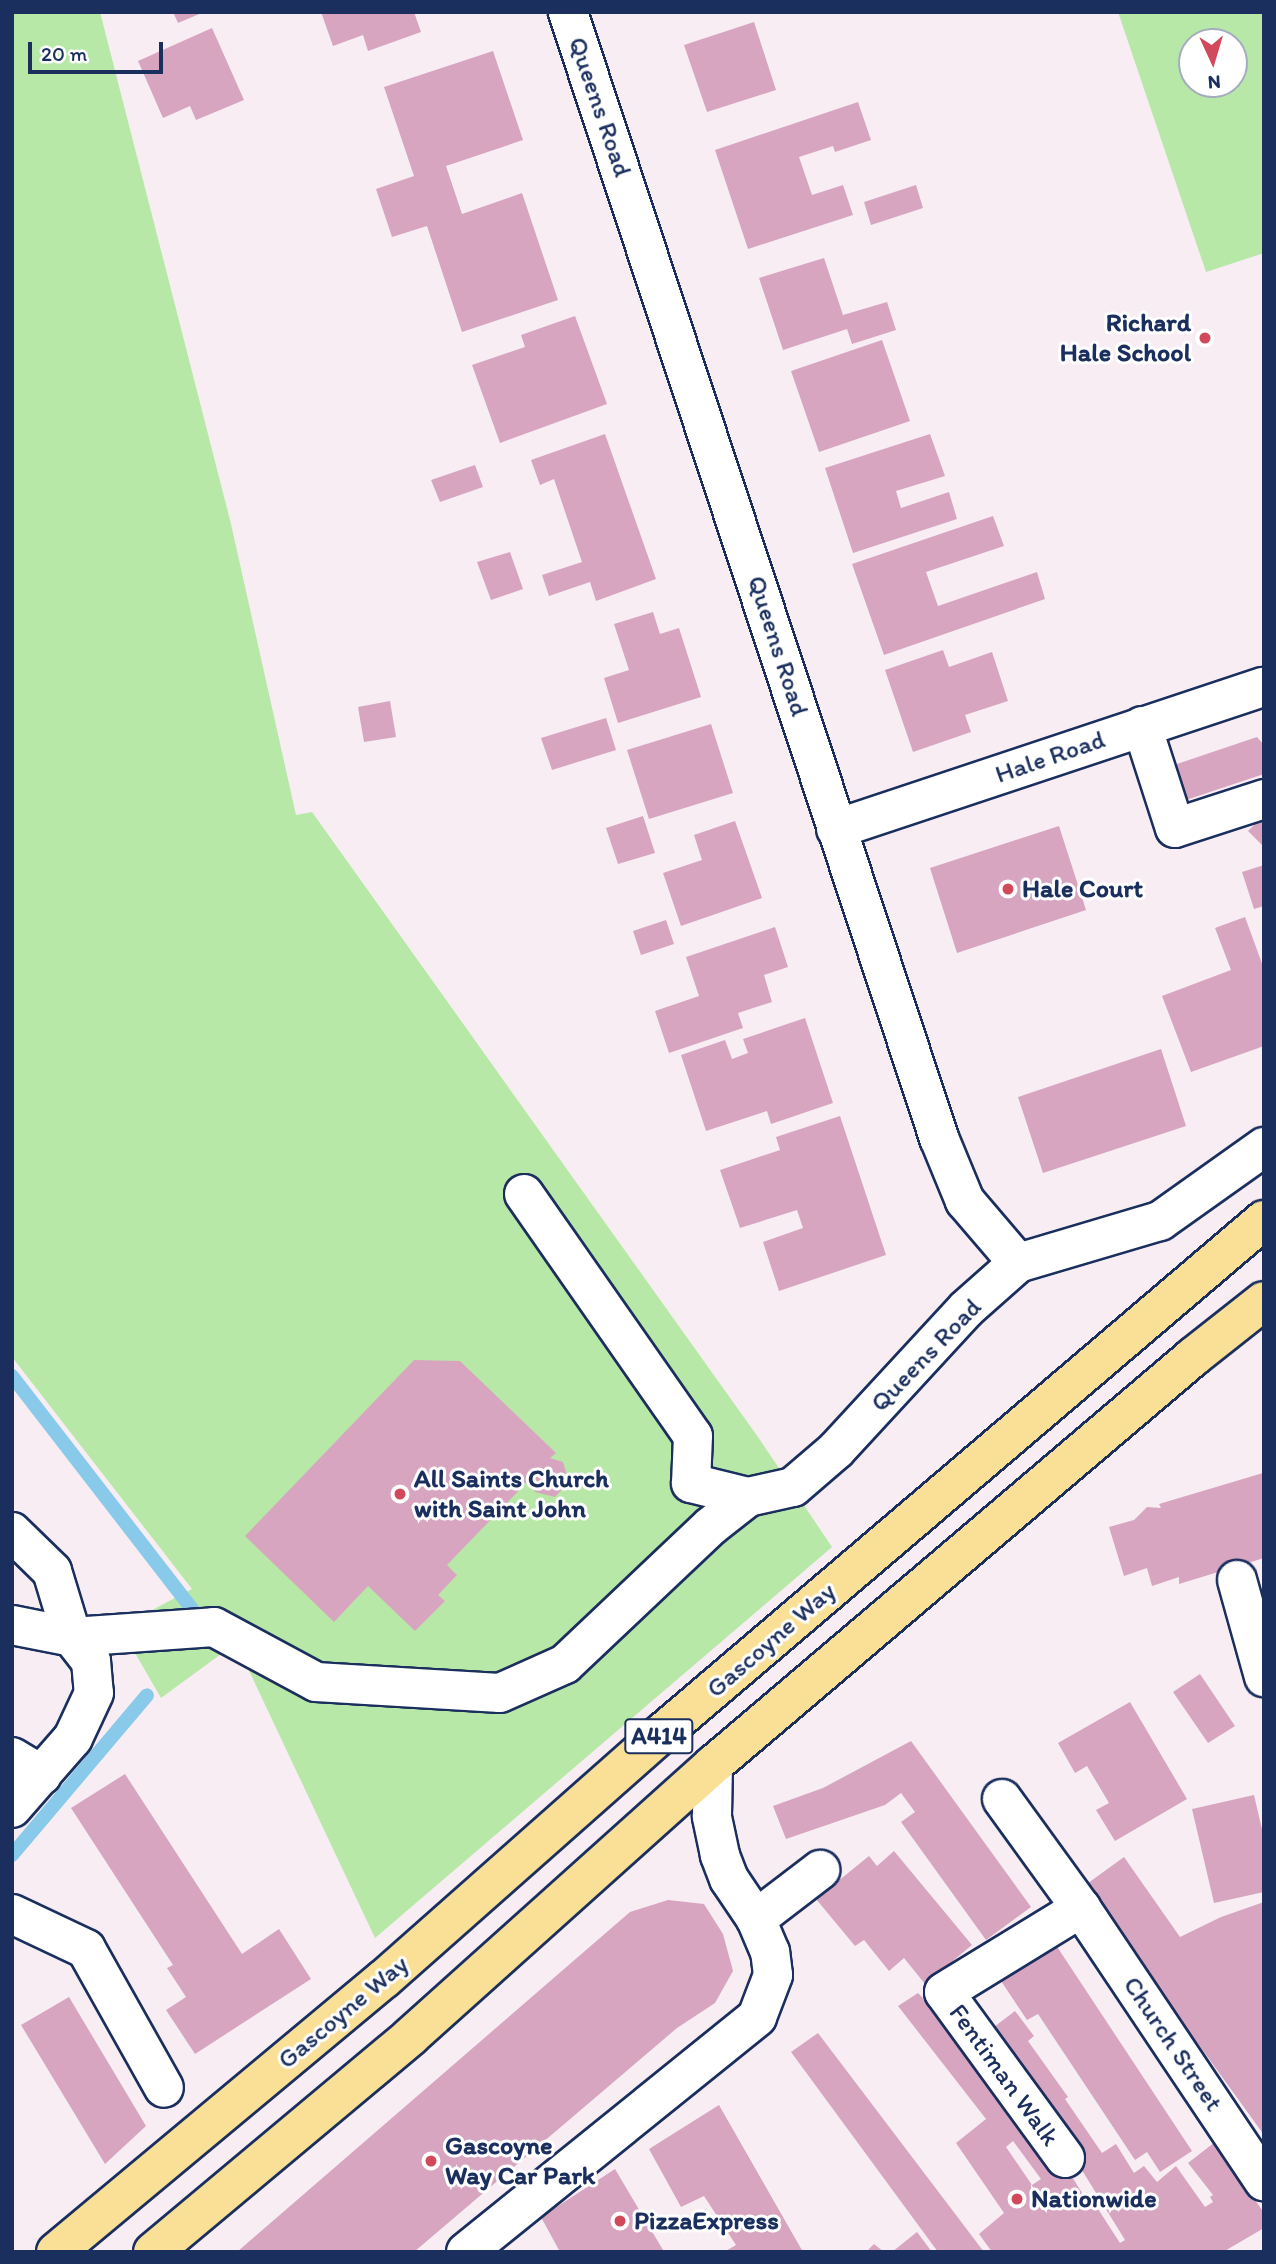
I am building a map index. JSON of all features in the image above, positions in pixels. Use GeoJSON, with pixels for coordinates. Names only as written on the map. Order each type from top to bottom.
{"type":"FeatureCollection","features":[{"type":"Feature","properties":{"kind":"highway","name":"Gascoyne Way"},"geometry":{"type":"LineString","coordinates":[[56,2252],[383,1979],[662,1733],[1264,1220]]}},
{"type":"Feature","properties":{"kind":"highway","name":"A414"},"geometry":{"type":"LineString","coordinates":[[153,2252],[411,2036],[713,1765],[1182,1366],[1264,1301]]}},
{"type":"Feature","properties":{"kind":"street","name":"Queens Road"},"geometry":{"type":"LineString","coordinates":[[568,12],[939,1138],[965,1200],[1018,1262]]}},
{"type":"Feature","properties":{"kind":"street","name":"Hale Road"},"geometry":{"type":"LineString","coordinates":[[836,829],[1264,687]]}},
{"type":"Feature","properties":{"kind":"street"},"geometry":{"type":"LineString","coordinates":[[1142,726],[1175,828],[1264,799]]}},
{"type":"Feature","properties":{"kind":"street","name":"Queens Road"},"geometry":{"type":"LineString","coordinates":[[748,1497],[793,1487],[836,1450],[966,1309],[1018,1262],[1160,1221],[1264,1147]]}},
{"type":"Feature","properties":{"kind":"street"},"geometry":{"type":"LineString","coordinates":[[523,1194],[693,1436],[691,1483],[748,1497]]}},
{"type":"Feature","properties":{"kind":"street"},"geometry":{"type":"LineString","coordinates":[[12,1625],[72,1637],[214,1627],[316,1682],[500,1693],[565,1664],[711,1526],[748,1497]]}},
{"type":"Feature","properties":{"kind":"street"},"geometry":{"type":"LineString","coordinates":[[12,1532],[52,1571],[72,1637],[91,1661],[94,1693],[73,1738],[27,1766],[12,1808]]}},
{"type":"Feature","properties":{"kind":"street"},"geometry":{"type":"LineString","coordinates":[[1237,1580],[1264,1677]]}},
{"type":"Feature","properties":{"kind":"street"},"geometry":{"type":"LineString","coordinates":[[466,2252],[757,2017],[773,1975],[769,1952],[756,1919],[737,1893],[720,1855],[712,1816],[713,1765]]}},
{"type":"Feature","properties":{"kind":"street","name":"Church Street"},"geometry":{"type":"LineString","coordinates":[[1002,1798],[1081,1908],[1264,2181]]}},
{"type":"Feature","properties":{"kind":"street"},"geometry":{"type":"LineString","coordinates":[[756,1919],[820,1870]]}},
{"type":"Feature","properties":{"kind":"street","name":"Fentiman Walk"},"geometry":{"type":"LineString","coordinates":[[1065,2158],[944,1992],[1081,1908]]}},
{"type":"Feature","properties":{"kind":"street"},"geometry":{"type":"LineString","coordinates":[[12,1914],[86,1949],[163,2088]]}},
{"type":"Feature","properties":{"kind":"green space"},"geometry":{"type":"Polygon","coordinates":[[[12,12],[100,12],[231,524],[296,815],[312,812],[758,1437],[832,1547],[375,1938],[236,1643],[161,1698],[120,1627],[192,1589],[12,1357],[12,12]]]}},
{"type":"Feature","properties":{"kind":"green space"},"geometry":{"type":"Polygon","coordinates":[[[1118,12],[1264,12],[1264,253],[1206,272],[1118,12]]]}},
{"type":"Feature","properties":{"kind":"building"},"geometry":{"type":"Polygon","coordinates":[[[173,12],[204,12],[178,23],[173,12]]]}},
{"type":"Feature","properties":{"kind":"building"},"geometry":{"type":"Polygon","coordinates":[[[321,12],[414,12],[421,32],[368,51],[363,35],[333,46],[321,12]]]}},
{"type":"Feature","properties":{"kind":"building"},"geometry":{"type":"Polygon","coordinates":[[[754,22],[776,90],[707,112],[684,45],[754,22]]]}},
{"type":"Feature","properties":{"kind":"building"},"geometry":{"type":"Polygon","coordinates":[[[212,28],[244,100],[196,120],[190,106],[163,118],[138,61],[212,28]]]}},
{"type":"Feature","properties":{"kind":"building"},"geometry":{"type":"Polygon","coordinates":[[[493,51],[523,140],[446,166],[462,214],[522,193],[558,300],[462,332],[427,226],[392,237],[376,189],[414,176],[384,87],[493,51]]]}},
{"type":"Feature","properties":{"kind":"building"},"geometry":{"type":"Polygon","coordinates":[[[858,102],[871,140],[835,152],[833,146],[799,157],[812,195],[843,185],[853,215],[748,249],[715,150],[858,102]]]}},
{"type":"Feature","properties":{"kind":"building"},"geometry":{"type":"Polygon","coordinates":[[[916,185],[923,208],[871,225],[864,202],[916,185]]]}},
{"type":"Feature","properties":{"kind":"building"},"geometry":{"type":"Polygon","coordinates":[[[824,258],[843,315],[887,302],[896,330],[852,344],[847,329],[783,350],[759,278],[824,258]]]}},
{"type":"Feature","properties":{"kind":"building"},"geometry":{"type":"Polygon","coordinates":[[[575,316],[607,404],[500,443],[472,365],[525,347],[521,335],[575,316]]]}},
{"type":"Feature","properties":{"kind":"building"},"geometry":{"type":"Polygon","coordinates":[[[882,340],[910,421],[819,452],[791,371],[882,340]]]}},
{"type":"Feature","properties":{"kind":"building"},"geometry":{"type":"Polygon","coordinates":[[[605,434],[656,579],[596,601],[590,582],[549,596],[542,575],[582,562],[554,479],[540,485],[531,460],[605,434]]]}},
{"type":"Feature","properties":{"kind":"building"},"geometry":{"type":"Polygon","coordinates":[[[930,434],[945,476],[896,491],[901,508],[949,492],[957,519],[853,553],[825,468],[930,434]]]}},
{"type":"Feature","properties":{"kind":"building"},"geometry":{"type":"Polygon","coordinates":[[[475,465],[483,487],[440,502],[431,480],[475,465]]]}},
{"type":"Feature","properties":{"kind":"building"},"geometry":{"type":"Polygon","coordinates":[[[993,516],[1004,546],[926,572],[938,606],[1037,572],[1045,599],[884,655],[852,564],[993,516]]]}},
{"type":"Feature","properties":{"kind":"building"},"geometry":{"type":"Polygon","coordinates":[[[510,552],[523,589],[491,600],[477,562],[510,552]]]}},
{"type":"Feature","properties":{"kind":"building"},"geometry":{"type":"Polygon","coordinates":[[[653,612],[660,634],[679,628],[701,697],[618,723],[604,678],[629,670],[614,624],[653,612]]]}},
{"type":"Feature","properties":{"kind":"building"},"geometry":{"type":"Polygon","coordinates":[[[943,650],[949,667],[992,652],[1008,701],[965,715],[971,732],[913,752],[885,670],[943,650]]]}},
{"type":"Feature","properties":{"kind":"building"},"geometry":{"type":"Polygon","coordinates":[[[390,701],[396,737],[364,742],[358,707],[390,701]]]}},
{"type":"Feature","properties":{"kind":"building"},"geometry":{"type":"Polygon","coordinates":[[[606,718],[616,750],[552,770],[541,738],[606,718]]]}},
{"type":"Feature","properties":{"kind":"building"},"geometry":{"type":"Polygon","coordinates":[[[711,724],[733,793],[649,819],[627,750],[711,724]]]}},
{"type":"Feature","properties":{"kind":"building"},"geometry":{"type":"Polygon","coordinates":[[[1257,737],[1264,745],[1264,774],[1186,800],[1174,765],[1257,737]]]}},
{"type":"Feature","properties":{"kind":"building"},"geometry":{"type":"Polygon","coordinates":[[[643,816],[655,853],[618,864],[606,828],[643,816]]]}},
{"type":"Feature","properties":{"kind":"building"},"geometry":{"type":"Polygon","coordinates":[[[1261,818],[1264,820],[1264,847],[1248,831],[1261,818]]]}},
{"type":"Feature","properties":{"kind":"building"},"geometry":{"type":"Polygon","coordinates":[[[735,821],[762,898],[681,926],[663,873],[702,860],[694,835],[735,821]]]}},
{"type":"Feature","properties":{"kind":"building","name":"Hale Court"},"geometry":{"type":"Polygon","coordinates":[[[1059,826],[1086,910],[957,953],[930,868],[1059,826]]]}},
{"type":"Feature","properties":{"kind":"building"},"geometry":{"type":"Polygon","coordinates":[[[1264,865],[1264,906],[1254,909],[1242,872],[1264,865]]]}},
{"type":"Feature","properties":{"kind":"building"},"geometry":{"type":"Polygon","coordinates":[[[1245,917],[1264,969],[1264,1046],[1191,1072],[1162,996],[1231,970],[1215,928],[1245,917]]]}},
{"type":"Feature","properties":{"kind":"building"},"geometry":{"type":"Polygon","coordinates":[[[666,920],[674,944],[641,955],[633,931],[666,920]]]}},
{"type":"Feature","properties":{"kind":"building"},"geometry":{"type":"Polygon","coordinates":[[[775,927],[788,967],[764,975],[772,1002],[738,1013],[743,1028],[669,1053],[655,1011],[699,996],[686,957],[775,927]]]}},
{"type":"Feature","properties":{"kind":"building"},"geometry":{"type":"Polygon","coordinates":[[[805,1018],[833,1103],[771,1124],[767,1111],[706,1131],[681,1055],[725,1040],[732,1059],[748,1053],[743,1039],[805,1018]]]}},
{"type":"Feature","properties":{"kind":"building"},"geometry":{"type":"Polygon","coordinates":[[[1161,1049],[1186,1126],[1043,1173],[1018,1097],[1161,1049]]]}},
{"type":"Feature","properties":{"kind":"building"},"geometry":{"type":"Polygon","coordinates":[[[840,1116],[886,1255],[779,1291],[763,1242],[803,1228],[797,1210],[740,1228],[720,1170],[780,1150],[776,1137],[840,1116]]]}},
{"type":"Feature","properties":{"kind":"building","name":"All Saints Church with Saint John"},"geometry":{"type":"Polygon","coordinates":[[[414,1360],[460,1361],[556,1453],[550,1458],[563,1462],[569,1482],[555,1497],[535,1492],[531,1478],[447,1565],[457,1575],[438,1595],[445,1601],[415,1631],[368,1586],[334,1622],[245,1536],[414,1360]]]}},
{"type":"Feature","properties":{"kind":"building"},"geometry":{"type":"Polygon","coordinates":[[[1263,1473],[1264,1558],[1179,1584],[1179,1577],[1152,1586],[1147,1568],[1124,1576],[1109,1527],[1134,1520],[1147,1507],[1161,1508],[1159,1504],[1263,1473]]]}},
{"type":"Feature","properties":{"kind":"building"},"geometry":{"type":"Polygon","coordinates":[[[1200,1674],[1235,1726],[1208,1743],[1173,1692],[1200,1674]]]}},
{"type":"Feature","properties":{"kind":"building"},"geometry":{"type":"Polygon","coordinates":[[[1130,1702],[1187,1799],[1115,1841],[1096,1810],[1109,1803],[1087,1766],[1075,1773],[1058,1743],[1130,1702]]]}},
{"type":"Feature","properties":{"kind":"building"},"geometry":{"type":"Polygon","coordinates":[[[911,1741],[1031,1907],[986,1940],[901,1822],[915,1812],[901,1793],[885,1805],[786,1839],[773,1806],[823,1788],[911,1741]]]}},
{"type":"Feature","properties":{"kind":"building"},"geometry":{"type":"Polygon","coordinates":[[[125,1774],[242,1954],[279,1929],[311,1979],[195,2054],[166,2010],[186,1997],[167,1968],[173,1965],[71,1808],[125,1774]]]}},
{"type":"Feature","properties":{"kind":"building"},"geometry":{"type":"Polygon","coordinates":[[[1254,1795],[1264,1838],[1264,1892],[1214,1903],[1192,1809],[1254,1795]]]}},
{"type":"Feature","properties":{"kind":"building"},"geometry":{"type":"Polygon","coordinates":[[[894,1851],[972,1945],[925,1984],[904,1958],[889,1971],[864,1940],[855,1946],[816,1899],[869,1856],[877,1866],[894,1851]]]}},
{"type":"Feature","properties":{"kind":"building"},"geometry":{"type":"Polygon","coordinates":[[[1124,1857],[1180,1937],[1221,1917],[1264,1902],[1264,2135],[1084,1886],[1124,1857]]]}},
{"type":"Feature","properties":{"kind":"building","name":"Gascoyne Way Car Park"},"geometry":{"type":"Polygon","coordinates":[[[668,1900],[704,1904],[723,1934],[733,1971],[715,2003],[677,2028],[414,2252],[237,2252],[630,1912],[668,1900]]]}},
{"type":"Feature","properties":{"kind":"building"},"geometry":{"type":"Polygon","coordinates":[[[1046,1930],[1192,2151],[1160,2172],[1147,2152],[1135,2160],[1038,2014],[1027,2020],[991,1966],[1046,1930]]]}},
{"type":"Feature","properties":{"kind":"building"},"geometry":{"type":"Polygon","coordinates":[[[918,1993],[946,2022],[1064,2164],[1084,2196],[1087,2192],[1120,2243],[1125,2240],[1080,2167],[986,2033],[1015,2011],[1034,2036],[1028,2041],[1068,2097],[1065,2099],[1102,2153],[1116,2144],[1134,2173],[1144,2166],[1157,2182],[1176,2166],[1205,2207],[1213,2202],[1210,2197],[1213,2195],[1188,2163],[1215,2142],[1264,2213],[1264,2228],[1223,2252],[992,2252],[979,2234],[1004,2213],[956,2143],[986,2119],[898,2006],[918,1993]],[[1013,2141],[1006,2147],[1032,2185],[1041,2179],[1013,2141]]]}},
{"type":"Feature","properties":{"kind":"building"},"geometry":{"type":"Polygon","coordinates":[[[69,1997],[146,2126],[105,2164],[21,2025],[69,1997]]]}},
{"type":"Feature","properties":{"kind":"building"},"geometry":{"type":"Polygon","coordinates":[[[818,2033],[984,2252],[938,2252],[791,2052],[818,2033]]]}},
{"type":"Feature","properties":{"kind":"building"},"geometry":{"type":"Polygon","coordinates":[[[719,2105],[803,2252],[724,2252],[736,2245],[704,2196],[681,2207],[649,2149],[719,2105]]]}},
{"type":"Feature","properties":{"kind":"building"},"geometry":{"type":"Polygon","coordinates":[[[615,2169],[663,2250],[560,2252],[541,2217],[615,2169]]]}},
{"type":"Feature","properties":{"kind":"building"},"geometry":{"type":"Polygon","coordinates":[[[917,2232],[932,2252],[892,2252],[917,2232]]]}},
{"type":"Feature","properties":{"kind":"building"},"geometry":{"type":"Polygon","coordinates":[[[874,2244],[884,2252],[866,2252],[874,2244]]]}},
{"type":"Feature","properties":{"kind":"waterway"},"geometry":{"type":"LineString","coordinates":[[12,1376],[197,1615]]}},
{"type":"Feature","properties":{"kind":"waterway"},"geometry":{"type":"LineString","coordinates":[[12,1855],[147,1695]]}},
{"type":"Feature","properties":{"kind":"place","name":"Richard Hale School"},"geometry":{"type":"Point","coordinates":[1205,338]}},
{"type":"Feature","properties":{"kind":"place","name":"Hale Court"},"geometry":{"type":"Point","coordinates":[1008,889]}},
{"type":"Feature","properties":{"kind":"place","name":"All Saints Church with Saint John"},"geometry":{"type":"Point","coordinates":[400,1494]}},
{"type":"Feature","properties":{"kind":"place","name":"Gascoyne Way Car Park"},"geometry":{"type":"Point","coordinates":[431,2161]}},
{"type":"Feature","properties":{"kind":"place","name":"Nationwide"},"geometry":{"type":"Point","coordinates":[1017,2199]}},
{"type":"Feature","properties":{"kind":"place","name":"PizzaExpress"},"geometry":{"type":"Point","coordinates":[620,2221]}}]}
